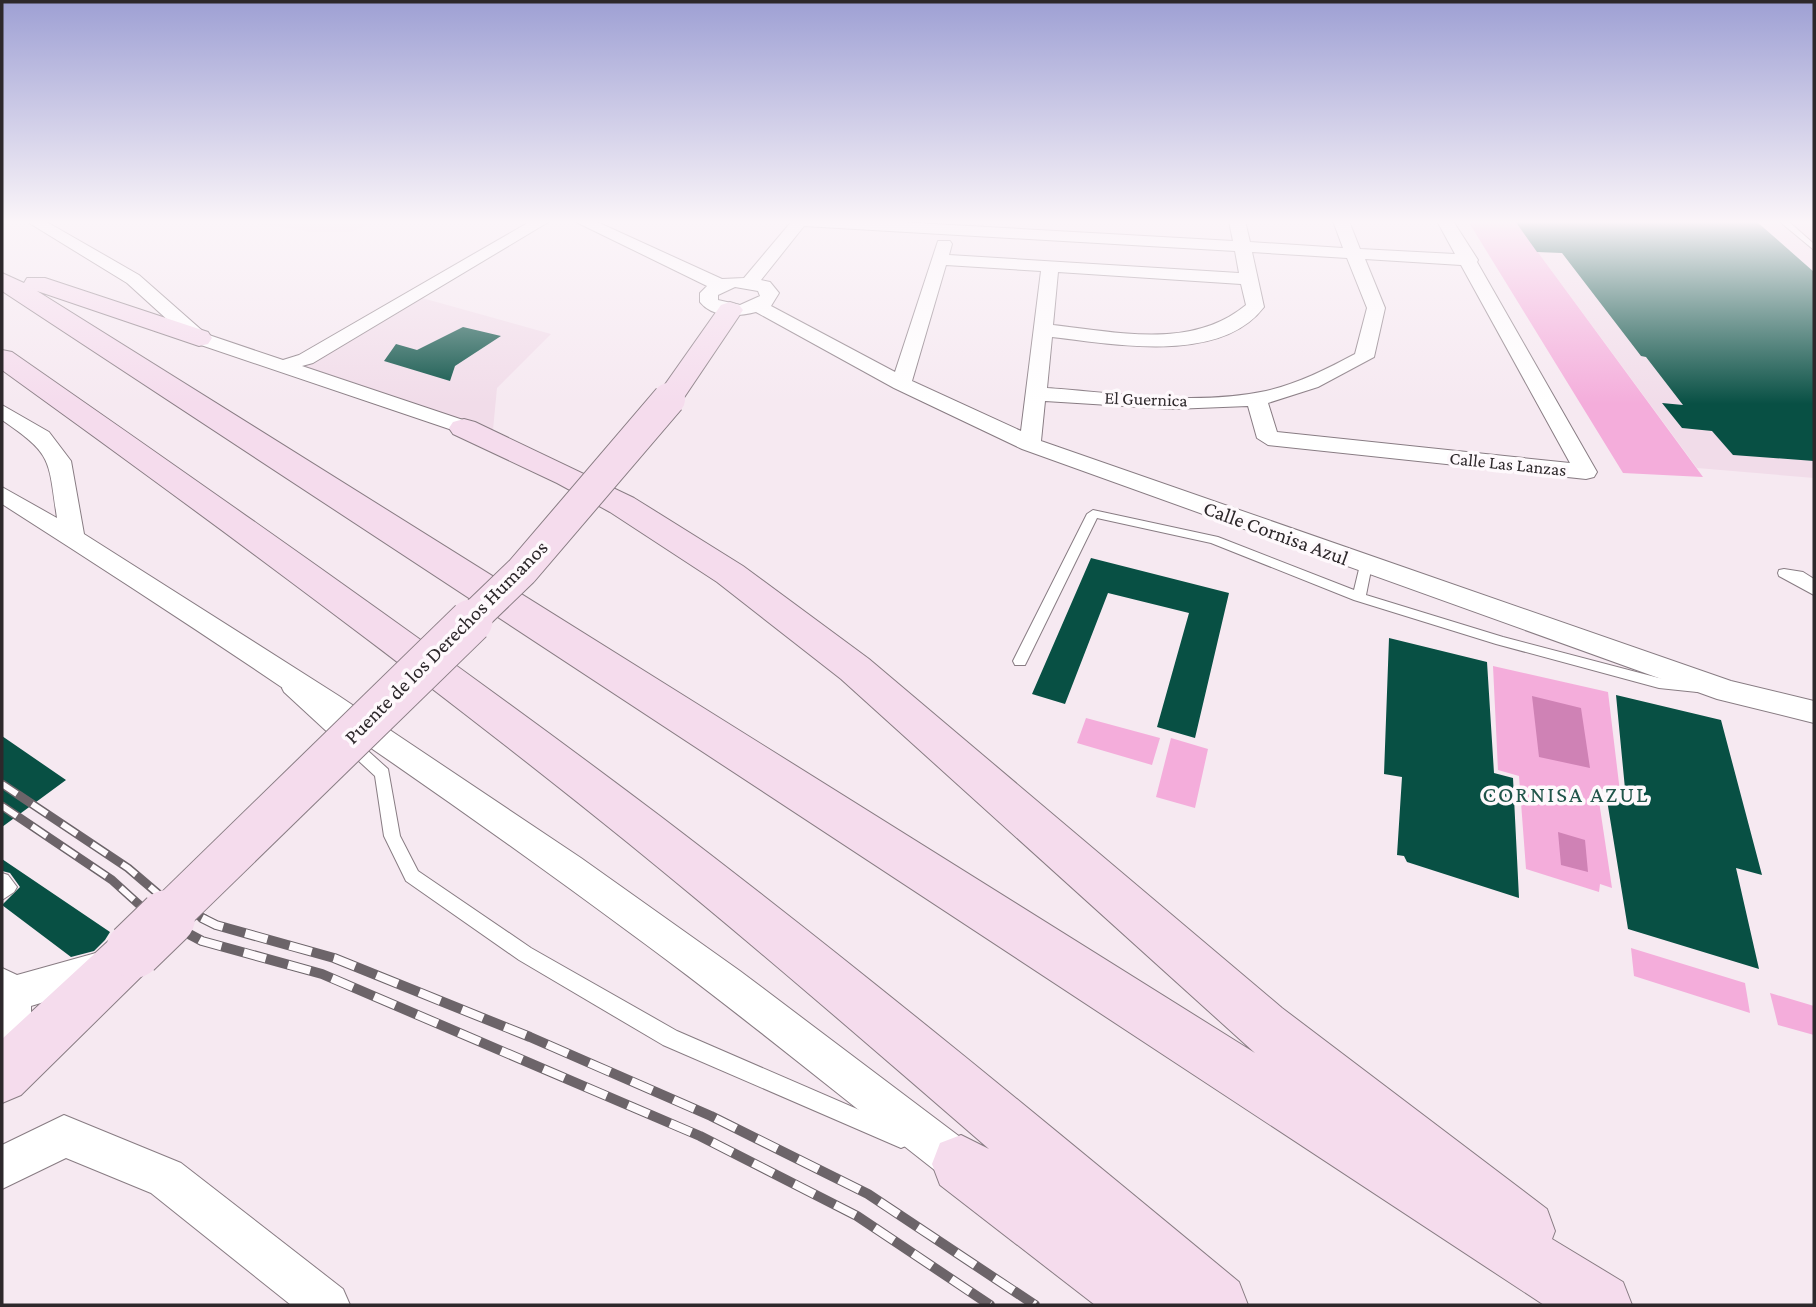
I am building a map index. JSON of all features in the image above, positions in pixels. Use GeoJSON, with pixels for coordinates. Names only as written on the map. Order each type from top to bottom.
{"type":"FeatureCollection","features":[{"type":"Feature","properties":{"kind":"main road"},"geometry":{"type":"LineString","coordinates":[[5,282],[1600,1305]]}},
{"type":"Feature","properties":{"kind":"main road"},"geometry":{"type":"LineString","coordinates":[[33,282],[199,338]]}},
{"type":"Feature","properties":{"kind":"main road","name":"Puente de los Derechos Humanos"},"geometry":{"type":"LineString","coordinates":[[2,1076],[522,571],[668,399],[725,298]]}},
{"type":"Feature","properties":{"kind":"main road"},"geometry":{"type":"LineString","coordinates":[[2,358],[178,482],[561,765],[945,1073],[1216,1305]]}},
{"type":"Feature","properties":{"kind":"main road"},"geometry":{"type":"LineString","coordinates":[[464,428],[568,476],[622,505],[730,574],[855,669],[1263,1026],[1621,1305]]}},
{"type":"Feature","properties":{"kind":"main road"},"geometry":{"type":"LineString","coordinates":[[961,1164],[1146,1305]]}},
{"type":"Feature","properties":{"kind":"street"},"geometry":{"type":"LineString","coordinates":[[136,282],[199,338],[464,428]]}},
{"type":"Feature","properties":{"kind":"street"},"geometry":{"type":"LineString","coordinates":[[280,367],[306,359],[438,282]]}},
{"type":"Feature","properties":{"kind":"street"},"geometry":{"type":"LineString","coordinates":[[313,378],[309,371],[313,363],[412,307],[450,282]]}},
{"type":"Feature","properties":{"kind":"street"},"geometry":{"type":"LineString","coordinates":[[695,282],[725,298],[758,306],[770,293],[764,286],[750,282],[725,298]]}},
{"type":"Feature","properties":{"kind":"street"},"geometry":{"type":"LineString","coordinates":[[901,384],[932,282]]}},
{"type":"Feature","properties":{"kind":"street"},"geometry":{"type":"LineString","coordinates":[[1030,444],[1048,282]]}},
{"type":"Feature","properties":{"kind":"street"},"geometry":{"type":"LineString","coordinates":[[1043,331],[1124,338],[1193,338],[1233,325],[1255,307],[1250,282]]}},
{"type":"Feature","properties":{"kind":"street","name":"El Guernica"},"geometry":{"type":"LineString","coordinates":[[1036,394],[1181,402],[1256,398],[1332,374],[1364,357],[1376,308],[1366,282]]}},
{"type":"Feature","properties":{"kind":"street","name":"Calle Las Lanzas"},"geometry":{"type":"LineString","coordinates":[[1256,398],[1268,438],[1586,472],[1482,282]]}},
{"type":"Feature","properties":{"kind":"street","name":"Calle Cornisa Azul"},"geometry":{"type":"LineString","coordinates":[[758,306],[901,384],[1030,444],[1727,691],[1814,712]]}},
{"type":"Feature","properties":{"kind":"street"},"geometry":{"type":"LineString","coordinates":[[2,411],[41,437],[60,461],[72,538]]}},
{"type":"Feature","properties":{"kind":"street"},"geometry":{"type":"LineString","coordinates":[[2,494],[247,649],[498,818],[650,927],[961,1164]]}},
{"type":"Feature","properties":{"kind":"street"},"geometry":{"type":"LineString","coordinates":[[2,1036],[12,1019],[7,990],[128,956]]}},
{"type":"Feature","properties":{"kind":"street"},"geometry":{"type":"LineString","coordinates":[[2,1046],[128,956]]}},
{"type":"Feature","properties":{"kind":"street"},"geometry":{"type":"LineString","coordinates":[[2,1168],[64,1136],[166,1178],[327,1305]]}},
{"type":"Feature","properties":{"kind":"lane"},"geometry":{"type":"LineString","coordinates":[[1020,662],[1093,514],[1213,540],[1359,597],[1592,666],[1659,683],[1727,691]]}},
{"type":"Feature","properties":{"kind":"lane"},"geometry":{"type":"LineString","coordinates":[[1359,597],[1366,565]]}},
{"type":"Feature","properties":{"kind":"lane"},"geometry":{"type":"LineString","coordinates":[[1814,584],[1798,575],[1784,573],[1814,591]]}},
{"type":"Feature","properties":{"kind":"lane"},"geometry":{"type":"LineString","coordinates":[[247,649],[382,773],[392,836],[412,876],[525,954],[670,1038],[961,1164]]}},
{"type":"Feature","properties":{"kind":"lane"},"geometry":{"type":"LineString","coordinates":[[2,880],[8,887],[2,892]]}},
{"type":"Feature","properties":{"kind":"shaded area"},"geometry":{"type":"Polygon","coordinates":[[[1506,282],[1560,282],[1703,477],[1623,473],[1506,282]]]}},
{"type":"Feature","properties":{"kind":"shaded area"},"geometry":{"type":"Polygon","coordinates":[[[1560,282],[1814,282],[1814,478],[1697,468],[1560,282]]]}},
{"type":"Feature","properties":{"kind":"shaded area"},"geometry":{"type":"Polygon","coordinates":[[[415,296],[551,334],[497,388],[492,440],[289,370],[415,296]]]}},
{"type":"Feature","properties":{"kind":"shaded area"},"geometry":{"type":"Polygon","coordinates":[[[1493,666],[1608,692],[1620,792],[1597,788],[1612,888],[1600,884],[1599,892],[1526,869],[1519,776],[1498,770],[1493,666]]]}},
{"type":"Feature","properties":{"kind":"shaded area"},"geometry":{"type":"Polygon","coordinates":[[[1532,696],[1581,708],[1590,768],[1539,757],[1532,696]]]}},
{"type":"Feature","properties":{"kind":"shaded area"},"geometry":{"type":"Polygon","coordinates":[[[1086,718],[1160,738],[1152,765],[1077,743],[1086,718]]]}},
{"type":"Feature","properties":{"kind":"shaded area"},"geometry":{"type":"Polygon","coordinates":[[[1171,738],[1208,749],[1195,808],[1156,797],[1171,738]]]}},
{"type":"Feature","properties":{"kind":"shaded area"},"geometry":{"type":"Polygon","coordinates":[[[1558,832],[1585,840],[1588,872],[1561,865],[1558,832]]]}},
{"type":"Feature","properties":{"kind":"shaded area"},"geometry":{"type":"Polygon","coordinates":[[[1631,948],[1745,983],[1750,1013],[1634,976],[1631,948]]]}},
{"type":"Feature","properties":{"kind":"shaded area"},"geometry":{"type":"Polygon","coordinates":[[[1770,993],[1814,1006],[1814,1035],[1778,1025],[1770,993]]]}},
{"type":"Feature","properties":{"kind":"building"},"geometry":{"type":"Polygon","coordinates":[[[1584,282],[1814,282],[1814,461],[1733,455],[1712,431],[1682,428],[1662,403],[1683,405],[1646,357],[1641,356],[1584,282]]]}},
{"type":"Feature","properties":{"kind":"building"},"geometry":{"type":"Polygon","coordinates":[[[463,327],[501,336],[455,366],[450,381],[384,361],[396,344],[417,350],[463,327]]]}},
{"type":"Feature","properties":{"kind":"building"},"geometry":{"type":"Polygon","coordinates":[[[1091,558],[1229,593],[1195,738],[1157,727],[1189,613],[1108,593],[1065,704],[1032,694],[1091,558]]]}},
{"type":"Feature","properties":{"kind":"building"},"geometry":{"type":"Polygon","coordinates":[[[1389,638],[1487,662],[1494,773],[1513,778],[1519,898],[1407,862],[1404,856],[1397,855],[1402,777],[1384,774],[1389,638]]]}},
{"type":"Feature","properties":{"kind":"building"},"geometry":{"type":"Polygon","coordinates":[[[1616,695],[1721,720],[1762,875],[1736,868],[1759,969],[1628,929],[1606,794],[1626,799],[1616,695]]]}},
{"type":"Feature","properties":{"kind":"building"},"geometry":{"type":"Polygon","coordinates":[[[2,736],[66,780],[2,827],[2,736]]]}},
{"type":"Feature","properties":{"kind":"building"},"geometry":{"type":"Polygon","coordinates":[[[2,859],[110,932],[105,940],[94,951],[71,957],[2,905],[20,887],[10,873],[2,871],[2,859]]]}},
{"type":"Feature","properties":{"kind":"railway"},"geometry":{"type":"LineString","coordinates":[[2,784],[128,868],[162,897],[205,919]]}},
{"type":"Feature","properties":{"kind":"railway"},"geometry":{"type":"LineString","coordinates":[[2,806],[112,880],[145,910],[162,919]]}},
{"type":"Feature","properties":{"kind":"railway"},"geometry":{"type":"LineString","coordinates":[[159,918],[202,941],[322,974],[700,1136],[857,1216],[990,1305]]}},
{"type":"Feature","properties":{"kind":"railway"},"geometry":{"type":"LineString","coordinates":[[202,918],[216,925],[334,958],[530,1037],[711,1116],[868,1194],[1035,1305]]}},
{"type":"Feature","properties":{"kind":"district","name":"CORNISA AZUL"},"geometry":{"type":"Point","coordinates":[1566,794]}}]}
